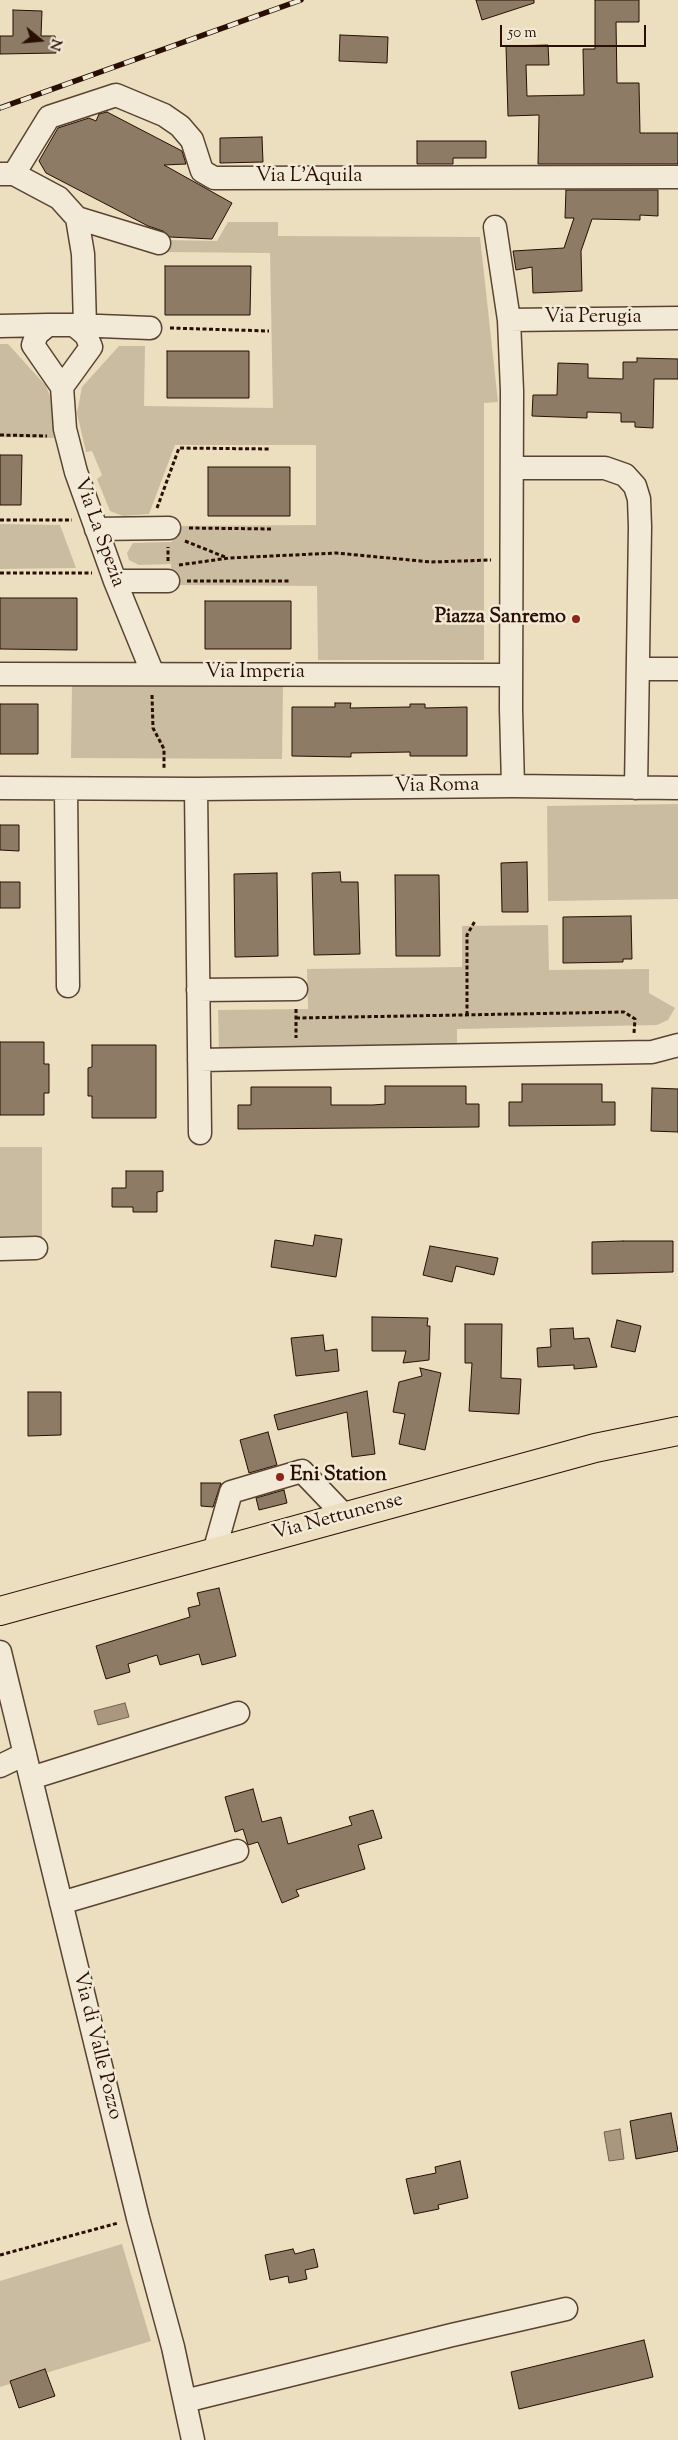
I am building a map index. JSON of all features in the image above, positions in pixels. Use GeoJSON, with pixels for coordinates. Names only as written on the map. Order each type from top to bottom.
{"type":"FeatureCollection","features":[{"type":"Feature","properties":{"kind":"main road","name":"Via Nettunense"},"geometry":{"type":"LineString","coordinates":[[0,1610],[595,1448],[678,1431]]}},
{"type":"Feature","properties":{"kind":"street","name":"Via L'Aquila"},"geometry":{"type":"LineString","coordinates":[[77,218],[59,198],[7,174],[49,117],[116,95],[164,115],[180,126],[192,140],[202,171],[214,178],[678,177]]}},
{"type":"Feature","properties":{"kind":"street"},"geometry":{"type":"LineString","coordinates":[[91,347],[80,326],[83,254],[77,218],[159,243]]}},
{"type":"Feature","properties":{"kind":"street"},"geometry":{"type":"LineString","coordinates":[[495,227],[508,320],[513,468],[511,674],[513,786]]}},
{"type":"Feature","properties":{"kind":"street","name":"Via Perugia"},"geometry":{"type":"LineString","coordinates":[[508,320],[678,318]]}},
{"type":"Feature","properties":{"kind":"street"},"geometry":{"type":"LineString","coordinates":[[33,346],[38,334],[48,325]]}},
{"type":"Feature","properties":{"kind":"street","name":"Via La Spezia"},"geometry":{"type":"LineString","coordinates":[[6,326],[48,325],[150,328]]}},
{"type":"Feature","properties":{"kind":"street","name":"Via La Spezia"},"geometry":{"type":"LineString","coordinates":[[6,326],[33,346],[62,387],[67,436],[76,472],[94,525],[153,674]]}},
{"type":"Feature","properties":{"kind":"street"},"geometry":{"type":"LineString","coordinates":[[62,387],[91,347],[112,327]]}},
{"type":"Feature","properties":{"kind":"street"},"geometry":{"type":"LineString","coordinates":[[513,468],[605,468],[625,476],[635,486],[639,499],[640,528],[636,788]]}},
{"type":"Feature","properties":{"kind":"street"},"geometry":{"type":"LineString","coordinates":[[94,525],[162,530]]}},
{"type":"Feature","properties":{"kind":"street"},"geometry":{"type":"LineString","coordinates":[[114,577],[168,575]]}},
{"type":"Feature","properties":{"kind":"street"},"geometry":{"type":"LineString","coordinates":[[638,669],[678,669]]}},
{"type":"Feature","properties":{"kind":"street","name":"Via Imperia"},"geometry":{"type":"LineString","coordinates":[[0,674],[511,674]]}},
{"type":"Feature","properties":{"kind":"street","name":"Via Roma"},"geometry":{"type":"LineString","coordinates":[[0,788],[196,789],[513,786],[678,788]]}},
{"type":"Feature","properties":{"kind":"street"},"geometry":{"type":"LineString","coordinates":[[66,789],[68,986]]}},
{"type":"Feature","properties":{"kind":"street"},"geometry":{"type":"LineString","coordinates":[[196,789],[200,1133]]}},
{"type":"Feature","properties":{"kind":"street"},"geometry":{"type":"LineString","coordinates":[[198,990],[296,989]]}},
{"type":"Feature","properties":{"kind":"street"},"geometry":{"type":"LineString","coordinates":[[199,1060],[656,1052],[678,1045]]}},
{"type":"Feature","properties":{"kind":"street"},"geometry":{"type":"LineString","coordinates":[[0,1249],[36,1248]]}},
{"type":"Feature","properties":{"kind":"street"},"geometry":{"type":"LineString","coordinates":[[214,1552],[231,1492],[302,1471],[345,1516]]}},
{"type":"Feature","properties":{"kind":"street","name":"Via di Valle Pozzo"},"geometry":{"type":"LineString","coordinates":[[0,1652],[138,2218],[173,2348],[193,2440]]}},
{"type":"Feature","properties":{"kind":"street"},"geometry":{"type":"LineString","coordinates":[[31,1778],[238,1713]]}},
{"type":"Feature","properties":{"kind":"street"},"geometry":{"type":"LineString","coordinates":[[0,1766],[25,1754]]}},
{"type":"Feature","properties":{"kind":"street"},"geometry":{"type":"LineString","coordinates":[[61,1902],[237,1851]]}},
{"type":"Feature","properties":{"kind":"street"},"geometry":{"type":"LineString","coordinates":[[185,2401],[452,2334],[566,2310]]}},
{"type":"Feature","properties":{"kind":"path"},"geometry":{"type":"LineString","coordinates":[[150,328],[269,331]]}},
{"type":"Feature","properties":{"kind":"path"},"geometry":{"type":"LineString","coordinates":[[0,435],[67,436]]}},
{"type":"Feature","properties":{"kind":"path"},"geometry":{"type":"LineString","coordinates":[[168,575],[162,530],[179,448],[270,449]]}},
{"type":"Feature","properties":{"kind":"path"},"geometry":{"type":"LineString","coordinates":[[0,520],[94,525]]}},
{"type":"Feature","properties":{"kind":"path"},"geometry":{"type":"LineString","coordinates":[[162,530],[273,529]]}},
{"type":"Feature","properties":{"kind":"path"},"geometry":{"type":"LineString","coordinates":[[162,530],[215,554],[229,558]]}},
{"type":"Feature","properties":{"kind":"path"},"geometry":{"type":"LineString","coordinates":[[168,575],[193,561],[336,553],[431,562],[512,559]]}},
{"type":"Feature","properties":{"kind":"path"},"geometry":{"type":"LineString","coordinates":[[0,573],[114,577]]}},
{"type":"Feature","properties":{"kind":"path"},"geometry":{"type":"LineString","coordinates":[[168,575],[291,582]]}},
{"type":"Feature","properties":{"kind":"path"},"geometry":{"type":"LineString","coordinates":[[153,674],[153,728],[164,749],[165,789]]}},
{"type":"Feature","properties":{"kind":"path"},"geometry":{"type":"LineString","coordinates":[[467,1015],[467,935],[475,920]]}},
{"type":"Feature","properties":{"kind":"path"},"geometry":{"type":"LineString","coordinates":[[296,989],[297,1058]]}},
{"type":"Feature","properties":{"kind":"path"},"geometry":{"type":"LineString","coordinates":[[296,1018],[624,1012],[634,1018],[634,1052]]}},
{"type":"Feature","properties":{"kind":"path"},"geometry":{"type":"LineString","coordinates":[[0,2255],[138,2218]]}},
{"type":"Feature","properties":{"kind":"shaded area"},"geometry":{"type":"Polygon","coordinates":[[[228,222],[278,222],[278,236],[480,237],[498,402],[484,403],[484,660],[318,660],[317,586],[172,585],[171,564],[139,565],[129,560],[127,553],[133,543],[172,542],[172,526],[316,525],[316,445],[175,445],[149,514],[123,516],[110,511],[97,479],[102,475],[92,451],[86,452],[77,413],[82,387],[119,346],[145,346],[144,406],[273,408],[270,253],[166,252],[168,240],[217,241],[228,222]]]}},
{"type":"Feature","properties":{"kind":"shaded area"},"geometry":{"type":"Polygon","coordinates":[[[0,344],[8,344],[46,386],[50,396],[54,438],[0,437],[0,344]]]}},
{"type":"Feature","properties":{"kind":"shaded area"},"geometry":{"type":"Polygon","coordinates":[[[0,524],[60,525],[76,568],[0,569],[0,524]]]}},
{"type":"Feature","properties":{"kind":"shaded area"},"geometry":{"type":"Polygon","coordinates":[[[72,686],[283,687],[282,759],[71,758],[72,686]]]}},
{"type":"Feature","properties":{"kind":"shaded area"},"geometry":{"type":"Polygon","coordinates":[[[678,804],[678,899],[548,901],[547,806],[678,804]]]}},
{"type":"Feature","properties":{"kind":"shaded area"},"geometry":{"type":"Polygon","coordinates":[[[548,925],[549,970],[649,969],[649,993],[675,1008],[668,1020],[657,1025],[457,1029],[457,1047],[219,1051],[218,1010],[308,1009],[307,969],[462,967],[462,926],[548,925]]]}},
{"type":"Feature","properties":{"kind":"shaded area"},"geometry":{"type":"Polygon","coordinates":[[[0,1147],[42,1147],[42,1240],[0,1240],[0,1147]]]}},
{"type":"Feature","properties":{"kind":"shaded area"},"geometry":{"type":"Polygon","coordinates":[[[125,1703],[129,1717],[98,1725],[94,1711],[125,1703]]]}},
{"type":"Feature","properties":{"kind":"shaded area"},"geometry":{"type":"Polygon","coordinates":[[[620,2129],[624,2159],[609,2161],[604,2132],[620,2129]]]}},
{"type":"Feature","properties":{"kind":"shaded area"},"geometry":{"type":"Polygon","coordinates":[[[122,2244],[151,2341],[0,2387],[0,2281],[122,2244]]]}},
{"type":"Feature","properties":{"kind":"building"},"geometry":{"type":"Polygon","coordinates":[[[476,0],[534,0],[534,3],[482,20],[476,0]]]}},
{"type":"Feature","properties":{"kind":"building"},"geometry":{"type":"Polygon","coordinates":[[[595,0],[639,0],[639,22],[616,22],[617,83],[639,83],[640,133],[678,133],[678,164],[538,164],[539,115],[508,116],[506,46],[548,45],[549,65],[526,65],[527,96],[584,95],[583,49],[595,49],[595,0]]]}},
{"type":"Feature","properties":{"kind":"building"},"geometry":{"type":"Polygon","coordinates":[[[13,10],[42,11],[41,36],[55,36],[56,53],[0,54],[0,36],[13,36],[13,10]]]}},
{"type":"Feature","properties":{"kind":"building"},"geometry":{"type":"Polygon","coordinates":[[[340,35],[388,37],[387,63],[339,61],[340,35]]]}},
{"type":"Feature","properties":{"kind":"building"},"geometry":{"type":"Polygon","coordinates":[[[107,112],[182,151],[186,164],[164,165],[232,203],[212,239],[170,237],[163,231],[148,226],[46,173],[39,161],[58,128],[89,118],[96,121],[99,114],[107,112]]]}},
{"type":"Feature","properties":{"kind":"building"},"geometry":{"type":"Polygon","coordinates":[[[262,137],[263,162],[220,163],[220,138],[262,137]]]}},
{"type":"Feature","properties":{"kind":"building"},"geometry":{"type":"Polygon","coordinates":[[[417,141],[486,141],[486,158],[453,158],[453,164],[417,164],[417,141]]]}},
{"type":"Feature","properties":{"kind":"building"},"geometry":{"type":"Polygon","coordinates":[[[566,190],[658,190],[658,216],[640,215],[640,220],[592,219],[581,251],[582,291],[533,293],[532,267],[516,270],[513,251],[564,248],[574,218],[565,218],[566,190]]]}},
{"type":"Feature","properties":{"kind":"building"},"geometry":{"type":"Polygon","coordinates":[[[165,266],[251,266],[250,315],[165,315],[165,266]]]}},
{"type":"Feature","properties":{"kind":"building"},"geometry":{"type":"Polygon","coordinates":[[[167,351],[249,351],[249,398],[167,398],[167,351]]]}},
{"type":"Feature","properties":{"kind":"building"},"geometry":{"type":"Polygon","coordinates":[[[637,358],[678,359],[678,379],[654,379],[653,428],[635,427],[635,422],[621,422],[621,413],[587,412],[587,418],[532,416],[533,395],[557,395],[558,363],[588,364],[588,378],[623,379],[623,362],[637,362],[637,358]]]}},
{"type":"Feature","properties":{"kind":"building"},"geometry":{"type":"Polygon","coordinates":[[[0,455],[22,455],[21,505],[0,505],[0,455]]]}},
{"type":"Feature","properties":{"kind":"building"},"geometry":{"type":"Polygon","coordinates":[[[208,467],[290,467],[290,516],[208,516],[208,467]]]}},
{"type":"Feature","properties":{"kind":"building"},"geometry":{"type":"Polygon","coordinates":[[[0,598],[77,598],[77,650],[0,649],[0,598]]]}},
{"type":"Feature","properties":{"kind":"building"},"geometry":{"type":"Polygon","coordinates":[[[205,601],[291,601],[291,649],[205,649],[205,601]]]}},
{"type":"Feature","properties":{"kind":"building"},"geometry":{"type":"Polygon","coordinates":[[[335,703],[351,703],[350,708],[410,707],[410,704],[425,704],[425,708],[467,707],[467,756],[410,756],[410,752],[351,753],[351,757],[292,756],[292,707],[335,707],[335,703]]]}},
{"type":"Feature","properties":{"kind":"building"},"geometry":{"type":"Polygon","coordinates":[[[0,704],[38,704],[38,754],[0,754],[0,704]]]}},
{"type":"Feature","properties":{"kind":"building"},"geometry":{"type":"Polygon","coordinates":[[[0,825],[19,825],[19,851],[0,850],[0,825]]]}},
{"type":"Feature","properties":{"kind":"building"},"geometry":{"type":"Polygon","coordinates":[[[527,862],[528,912],[502,912],[501,863],[527,862]]]}},
{"type":"Feature","properties":{"kind":"building"},"geometry":{"type":"Polygon","coordinates":[[[340,872],[341,882],[358,882],[360,954],[314,955],[312,873],[340,872]]]}},
{"type":"Feature","properties":{"kind":"building"},"geometry":{"type":"Polygon","coordinates":[[[277,873],[278,956],[235,957],[234,874],[277,873]]]}},
{"type":"Feature","properties":{"kind":"building"},"geometry":{"type":"Polygon","coordinates":[[[395,875],[439,875],[440,956],[396,956],[395,875]]]}},
{"type":"Feature","properties":{"kind":"building"},"geometry":{"type":"Polygon","coordinates":[[[0,882],[20,882],[20,908],[0,908],[0,882]]]}},
{"type":"Feature","properties":{"kind":"building"},"geometry":{"type":"Polygon","coordinates":[[[631,916],[632,959],[623,959],[623,962],[563,963],[563,917],[631,916]]]}},
{"type":"Feature","properties":{"kind":"building"},"geometry":{"type":"Polygon","coordinates":[[[0,1042],[44,1042],[44,1064],[49,1064],[49,1093],[44,1093],[44,1115],[0,1115],[0,1042]]]}},
{"type":"Feature","properties":{"kind":"building"},"geometry":{"type":"Polygon","coordinates":[[[92,1045],[156,1045],[156,1118],[92,1118],[92,1096],[88,1096],[88,1068],[92,1067],[92,1045]]]}},
{"type":"Feature","properties":{"kind":"building"},"geometry":{"type":"Polygon","coordinates":[[[522,1084],[602,1084],[602,1102],[615,1102],[615,1125],[509,1126],[509,1102],[522,1102],[522,1084]]]}},
{"type":"Feature","properties":{"kind":"building"},"geometry":{"type":"Polygon","coordinates":[[[385,1086],[466,1086],[466,1104],[479,1104],[479,1127],[238,1129],[238,1105],[251,1105],[251,1087],[331,1087],[331,1105],[373,1105],[385,1104],[385,1086]]]}},
{"type":"Feature","properties":{"kind":"building"},"geometry":{"type":"Polygon","coordinates":[[[652,1088],[678,1089],[678,1132],[651,1131],[652,1088]]]}},
{"type":"Feature","properties":{"kind":"building"},"geometry":{"type":"Polygon","coordinates":[[[126,1171],[163,1171],[163,1191],[157,1192],[157,1212],[133,1212],[133,1207],[112,1207],[112,1188],[126,1188],[126,1171]]]}},
{"type":"Feature","properties":{"kind":"building"},"geometry":{"type":"Polygon","coordinates":[[[315,1235],[342,1239],[336,1277],[271,1267],[275,1240],[313,1246],[315,1235]]]}},
{"type":"Feature","properties":{"kind":"building"},"geometry":{"type":"Polygon","coordinates":[[[673,1241],[673,1272],[592,1274],[592,1242],[673,1241]]]}},
{"type":"Feature","properties":{"kind":"building"},"geometry":{"type":"Polygon","coordinates":[[[430,1246],[498,1258],[494,1275],[456,1266],[452,1282],[423,1275],[430,1246]]]}},
{"type":"Feature","properties":{"kind":"building"},"geometry":{"type":"Polygon","coordinates":[[[372,1317],[428,1318],[427,1326],[430,1326],[429,1360],[403,1363],[406,1351],[372,1351],[372,1317]]]}},
{"type":"Feature","properties":{"kind":"building"},"geometry":{"type":"Polygon","coordinates":[[[617,1320],[641,1326],[635,1352],[611,1347],[617,1320]]]}},
{"type":"Feature","properties":{"kind":"building"},"geometry":{"type":"Polygon","coordinates":[[[465,1324],[502,1324],[501,1378],[521,1379],[519,1414],[469,1411],[472,1363],[465,1363],[465,1324]]]}},
{"type":"Feature","properties":{"kind":"building"},"geometry":{"type":"Polygon","coordinates":[[[573,1328],[574,1339],[589,1338],[597,1367],[574,1369],[574,1365],[538,1367],[537,1348],[551,1347],[550,1329],[573,1328]]]}},
{"type":"Feature","properties":{"kind":"building"},"geometry":{"type":"Polygon","coordinates":[[[323,1335],[325,1351],[337,1349],[339,1371],[296,1376],[291,1338],[323,1335]]]}},
{"type":"Feature","properties":{"kind":"building"},"geometry":{"type":"Polygon","coordinates":[[[420,1368],[441,1373],[425,1450],[399,1444],[405,1414],[393,1412],[399,1382],[422,1376],[420,1368]]]}},
{"type":"Feature","properties":{"kind":"building"},"geometry":{"type":"Polygon","coordinates":[[[367,1391],[375,1454],[352,1457],[347,1412],[278,1430],[274,1415],[367,1391]]]}},
{"type":"Feature","properties":{"kind":"building"},"geometry":{"type":"Polygon","coordinates":[[[28,1392],[61,1392],[61,1435],[28,1436],[28,1392]]]}},
{"type":"Feature","properties":{"kind":"building"},"geometry":{"type":"Polygon","coordinates":[[[268,1432],[277,1465],[249,1473],[240,1440],[268,1432]]]}},
{"type":"Feature","properties":{"kind":"building"},"geometry":{"type":"Polygon","coordinates":[[[201,1483],[221,1483],[213,1507],[201,1506],[201,1483]]]}},
{"type":"Feature","properties":{"kind":"building"},"geometry":{"type":"Polygon","coordinates":[[[284,1490],[287,1503],[259,1510],[256,1498],[284,1490]]]}},
{"type":"Feature","properties":{"kind":"building"},"geometry":{"type":"Polygon","coordinates":[[[219,1588],[236,1656],[202,1665],[199,1654],[160,1665],[157,1655],[128,1664],[130,1672],[106,1679],[96,1646],[190,1617],[188,1608],[200,1605],[197,1593],[219,1588]]]}},
{"type":"Feature","properties":{"kind":"building"},"geometry":{"type":"Polygon","coordinates":[[[253,1789],[262,1822],[281,1817],[288,1844],[352,1825],[349,1817],[373,1810],[382,1838],[358,1845],[365,1869],[296,1890],[299,1896],[282,1903],[258,1842],[248,1845],[243,1829],[235,1832],[225,1797],[253,1789]]]}},
{"type":"Feature","properties":{"kind":"building"},"geometry":{"type":"Polygon","coordinates":[[[671,2113],[678,2151],[636,2159],[630,2121],[671,2113]]]}},
{"type":"Feature","properties":{"kind":"building"},"geometry":{"type":"Polygon","coordinates":[[[460,2161],[468,2198],[438,2205],[439,2209],[414,2214],[406,2179],[436,2173],[435,2167],[460,2161]]]}},
{"type":"Feature","properties":{"kind":"building"},"geometry":{"type":"Polygon","coordinates":[[[293,2249],[295,2254],[314,2249],[318,2267],[305,2270],[307,2279],[289,2283],[288,2276],[270,2280],[265,2255],[293,2249]]]}},
{"type":"Feature","properties":{"kind":"building"},"geometry":{"type":"Polygon","coordinates":[[[644,2340],[653,2377],[519,2409],[511,2372],[644,2340]]]}},
{"type":"Feature","properties":{"kind":"building"},"geometry":{"type":"Polygon","coordinates":[[[45,2369],[55,2396],[19,2408],[10,2381],[45,2369]]]}},
{"type":"Feature","properties":{"kind":"railway"},"geometry":{"type":"LineString","coordinates":[[0,108],[301,0]]}},
{"type":"Feature","properties":{"kind":"place","name":"Piazza Sanremo"},"geometry":{"type":"Point","coordinates":[576,619]}},
{"type":"Feature","properties":{"kind":"place","name":"Eni Station"},"geometry":{"type":"Point","coordinates":[280,1477]}}]}
